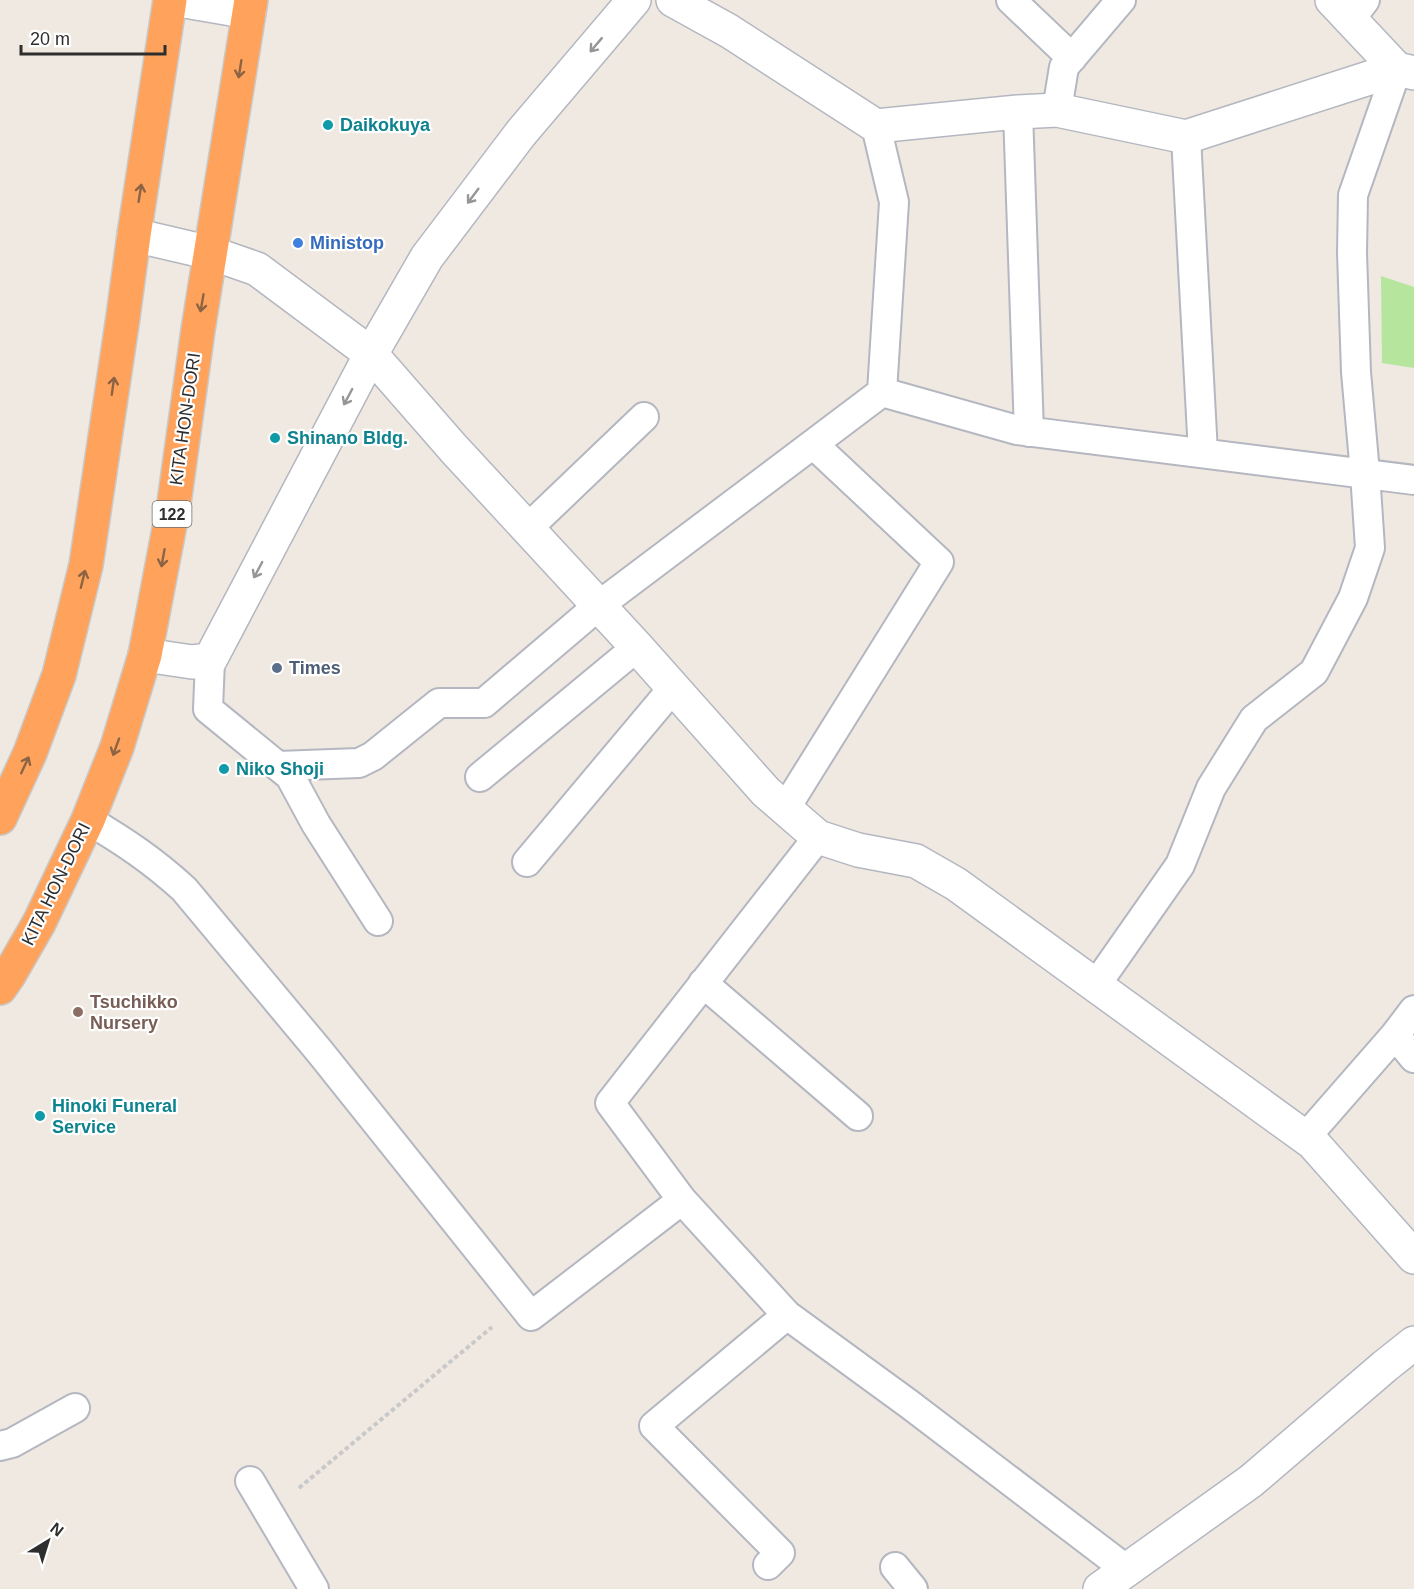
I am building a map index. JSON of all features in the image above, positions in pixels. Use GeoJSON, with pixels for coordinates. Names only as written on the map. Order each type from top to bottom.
{"type":"FeatureCollection","features":[{"type":"Feature","properties":{"kind":"highway"},"geometry":{"type":"LineString","coordinates":[[0,818],[30,753],[59,675],[86,565],[170,0]]}},
{"type":"Feature","properties":{"kind":"highway","name":"KITA HON-DORI"},"geometry":{"type":"LineString","coordinates":[[0,988],[39,923],[88,820],[117,747],[145,655],[174,503],[198,330],[250,6]]}},
{"type":"Feature","properties":{"kind":"street"},"geometry":{"type":"LineString","coordinates":[[180,0],[250,6]]}},
{"type":"Feature","properties":{"kind":"street"},"geometry":{"type":"LineString","coordinates":[[145,655],[192,662],[210,660],[371,354],[428,257],[521,133],[634,0]]}},
{"type":"Feature","properties":{"kind":"street"},"geometry":{"type":"LineString","coordinates":[[672,0],[729,31],[876,126],[1057,110],[1186,137],[1406,71],[1349,7]]}},
{"type":"Feature","properties":{"kind":"street"},"geometry":{"type":"LineString","coordinates":[[134,235],[211,253],[257,269],[371,354],[454,449],[637,647],[766,792],[785,809],[818,837],[858,850],[916,861],[956,884],[1313,1143],[1414,1257]]}},
{"type":"Feature","properties":{"kind":"street"},"geometry":{"type":"LineString","coordinates":[[1100,1589],[1251,1481],[1414,1343]]}},
{"type":"Feature","properties":{"kind":"lane"},"geometry":{"type":"LineString","coordinates":[[1011,0],[1072,58]]}},
{"type":"Feature","properties":{"kind":"lane"},"geometry":{"type":"LineString","coordinates":[[1057,110],[1064,67],[1121,0]]}},
{"type":"Feature","properties":{"kind":"lane"},"geometry":{"type":"LineString","coordinates":[[1096,986],[1180,865],[1211,788],[1254,719],[1314,672],[1353,598],[1370,548],[1356,372],[1352,253],[1353,195],[1406,71]]}},
{"type":"Feature","properties":{"kind":"lane"},"geometry":{"type":"LineString","coordinates":[[1018,112],[1029,432]]}},
{"type":"Feature","properties":{"kind":"lane"},"geometry":{"type":"LineString","coordinates":[[278,766],[359,763],[374,756],[439,703],[484,703],[598,606],[882,392],[894,202],[876,126]]}},
{"type":"Feature","properties":{"kind":"lane"},"geometry":{"type":"LineString","coordinates":[[1186,137],[1203,453]]}},
{"type":"Feature","properties":{"kind":"lane"},"geometry":{"type":"LineString","coordinates":[[882,392],[1029,432],[1414,480]]}},
{"type":"Feature","properties":{"kind":"lane"},"geometry":{"type":"LineString","coordinates":[[527,529],[644,417]]}},
{"type":"Feature","properties":{"kind":"lane"},"geometry":{"type":"LineString","coordinates":[[785,809],[939,562],[813,444]]}},
{"type":"Feature","properties":{"kind":"lane"},"geometry":{"type":"LineString","coordinates":[[480,777],[637,647]]}},
{"type":"Feature","properties":{"kind":"lane"},"geometry":{"type":"LineString","coordinates":[[210,660],[208,709],[290,776],[316,824],[378,921]]}},
{"type":"Feature","properties":{"kind":"lane"},"geometry":{"type":"LineString","coordinates":[[527,862],[673,688]]}},
{"type":"Feature","properties":{"kind":"lane"},"geometry":{"type":"LineString","coordinates":[[88,820],[126,842],[159,866],[184,889],[320,1052],[531,1316],[682,1200]]}},
{"type":"Feature","properties":{"kind":"lane"},"geometry":{"type":"LineString","coordinates":[[818,837],[610,1103],[682,1200],[787,1315],[1127,1570]]}},
{"type":"Feature","properties":{"kind":"lane"},"geometry":{"type":"LineString","coordinates":[[703,983],[858,1116]]}},
{"type":"Feature","properties":{"kind":"lane"},"geometry":{"type":"LineString","coordinates":[[1305,1138],[1414,1010]]}},
{"type":"Feature","properties":{"kind":"lane"},"geometry":{"type":"LineString","coordinates":[[1395,1035],[1414,1058]]}},
{"type":"Feature","properties":{"kind":"lane"},"geometry":{"type":"LineString","coordinates":[[768,1565],[780,1553],[654,1426],[787,1315]]}},
{"type":"Feature","properties":{"kind":"lane"},"geometry":{"type":"LineString","coordinates":[[0,1446],[12,1443],[75,1408]]}},
{"type":"Feature","properties":{"kind":"lane"},"geometry":{"type":"LineString","coordinates":[[250,1481],[314,1589]]}},
{"type":"Feature","properties":{"kind":"lane"},"geometry":{"type":"LineString","coordinates":[[895,1567],[913,1589]]}},
{"type":"Feature","properties":{"kind":"path"},"geometry":{"type":"LineString","coordinates":[[269,1513],[521,1303]]}},
{"type":"Feature","properties":{"kind":"green space"},"geometry":{"type":"Polygon","coordinates":[[[1381,276],[1414,287],[1414,368],[1382,363],[1381,276]]]}},
{"type":"Feature","properties":{"kind":"place","name":"Daikokuya"},"geometry":{"type":"Point","coordinates":[328,125]}},
{"type":"Feature","properties":{"kind":"place","name":"Ministop"},"geometry":{"type":"Point","coordinates":[298,243]}},
{"type":"Feature","properties":{"kind":"place","name":"Shinano Bldg."},"geometry":{"type":"Point","coordinates":[275,438]}},
{"type":"Feature","properties":{"kind":"place","name":"Times"},"geometry":{"type":"Point","coordinates":[277,668]}},
{"type":"Feature","properties":{"kind":"place","name":"Niko Shoji"},"geometry":{"type":"Point","coordinates":[224,769]}},
{"type":"Feature","properties":{"kind":"place","name":"Tsuchikko Nursery"},"geometry":{"type":"Point","coordinates":[78,1012]}},
{"type":"Feature","properties":{"kind":"place","name":"Hinoki Funeral Service"},"geometry":{"type":"Point","coordinates":[40,1116]}}]}
